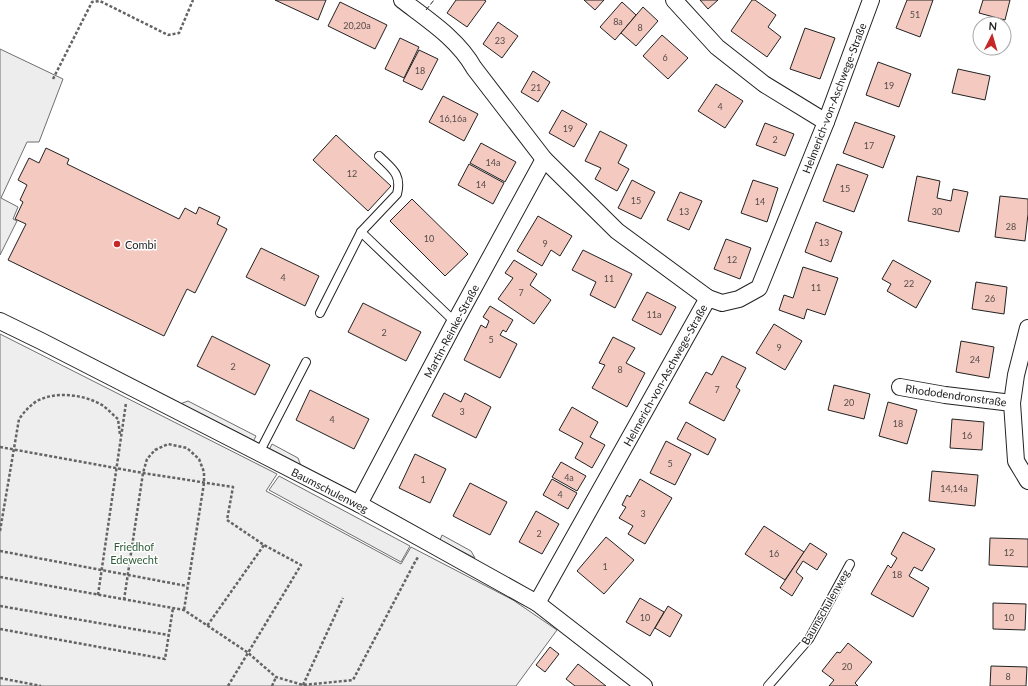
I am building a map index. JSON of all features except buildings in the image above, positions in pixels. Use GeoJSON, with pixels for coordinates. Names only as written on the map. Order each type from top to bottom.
{"type":"FeatureCollection","features":[{"type":"Feature","properties":{"kind":"street"},"geometry":{"type":"LineString","coordinates":[[402,0],[446,33],[468,58],[474,68],[544,159],[617,232],[708,298]]}},
{"type":"Feature","properties":{"kind":"street"},"geometry":{"type":"LineString","coordinates":[[674,0],[717,46],[764,84],[826,122]]}},
{"type":"Feature","properties":{"kind":"street","name":"Helmerich-von-Aschwege-Straße"},"geometry":{"type":"LineString","coordinates":[[537,603],[708,298],[722,303],[739,299],[760,288],[826,122],[871,0]]}},
{"type":"Feature","properties":{"kind":"street","name":"Martin-Reinke-Straße"},"geometry":{"type":"LineString","coordinates":[[359,504],[455,322],[544,159]]}},
{"type":"Feature","properties":{"kind":"street","name":"Baumschulenweg"},"geometry":{"type":"LineString","coordinates":[[0,321],[359,504],[537,603],[644,686]]}},
{"type":"Feature","properties":{"kind":"street","name":"Rhododendronstraße"},"geometry":{"type":"LineString","coordinates":[[1028,328],[1025,350],[1016,375],[1012,403],[1016,461],[1028,481]]}},
{"type":"Feature","properties":{"kind":"street","name":"Rhododendronstraße"},"geometry":{"type":"LineString","coordinates":[[900,387],[945,395],[1012,403]]}},
{"type":"Feature","properties":{"kind":"lane"},"geometry":{"type":"LineString","coordinates":[[320,313],[361,232],[396,194],[399,187],[398,176],[379,156]]}},
{"type":"Feature","properties":{"kind":"lane"},"geometry":{"type":"LineString","coordinates":[[361,232],[455,322]]}},
{"type":"Feature","properties":{"kind":"lane"},"geometry":{"type":"LineString","coordinates":[[259,453],[306,362]]}},
{"type":"Feature","properties":{"kind":"lane","name":"Baumschulenweg"},"geometry":{"type":"LineString","coordinates":[[768,686],[809,639],[850,564]]}},
{"type":"Feature","properties":{"kind":"path"},"geometry":{"type":"LineString","coordinates":[[53,79],[92,2],[100,1],[168,35],[179,33],[193,0]]}},
{"type":"Feature","properties":{"kind":"path"},"geometry":{"type":"LineString","coordinates":[[98,595],[120,435],[128,392],[134,388]]}},
{"type":"Feature","properties":{"kind":"path"},"geometry":{"type":"LineString","coordinates":[[0,531],[19,419],[27,409],[39,400],[49,397],[64,395],[88,398],[103,406],[118,419],[120,435]]}},
{"type":"Feature","properties":{"kind":"path"},"geometry":{"type":"LineString","coordinates":[[124,600],[143,473],[147,459],[155,450],[168,444],[187,448],[199,459],[204,472],[204,483],[184,610]]}},
{"type":"Feature","properties":{"kind":"path"},"geometry":{"type":"LineString","coordinates":[[0,446],[143,473],[233,487],[227,520],[264,545],[301,565],[247,652],[228,686]]}},
{"type":"Feature","properties":{"kind":"path"},"geometry":{"type":"LineString","coordinates":[[0,577],[184,610],[247,652],[276,677],[303,685],[353,680],[416,560],[430,544]]}},
{"type":"Feature","properties":{"kind":"path"},"geometry":{"type":"LineString","coordinates":[[207,626],[264,545]]}},
{"type":"Feature","properties":{"kind":"path"},"geometry":{"type":"LineString","coordinates":[[0,551],[187,586]]}},
{"type":"Feature","properties":{"kind":"path"},"geometry":{"type":"LineString","coordinates":[[303,685],[343,598]]}},
{"type":"Feature","properties":{"kind":"path"},"geometry":{"type":"LineString","coordinates":[[0,606],[168,635]]}},
{"type":"Feature","properties":{"kind":"path"},"geometry":{"type":"LineString","coordinates":[[0,629],[165,659],[173,608]]}},
{"type":"Feature","properties":{"kind":"path"},"geometry":{"type":"LineString","coordinates":[[272,686],[276,677]]}},
{"type":"Feature","properties":{"kind":"path"},"geometry":{"type":"LineString","coordinates":[[0,678],[41,686]]}},
{"type":"Feature","properties":{"kind":"green space","name":"Friedhof Edewecht"},"geometry":{"type":"Polygon","coordinates":[[[0,334],[277,474],[266,491],[401,564],[411,547],[513,600],[557,630],[516,686],[0,686],[0,334]]]}},
{"type":"Feature","properties":{"kind":"shaded area"},"geometry":{"type":"Polygon","coordinates":[[[0,49],[63,79],[39,142],[27,142],[1,198],[18,207],[13,219],[17,221],[0,255],[0,49]]]}},
{"type":"Feature","properties":{"kind":"shaded area"},"geometry":{"type":"Polygon","coordinates":[[[188,401],[256,436],[253,442],[180,404],[188,401]]]}},
{"type":"Feature","properties":{"kind":"shaded area"},"geometry":{"type":"Polygon","coordinates":[[[272,444],[298,458],[301,466],[269,450],[272,444]]]}},
{"type":"Feature","properties":{"kind":"shaded area"},"geometry":{"type":"Polygon","coordinates":[[[279,476],[410,546],[401,562],[269,490],[279,476]]]}},
{"type":"Feature","properties":{"kind":"shaded area"},"geometry":{"type":"Polygon","coordinates":[[[442,535],[471,551],[475,558],[440,540],[442,535]]]}},
{"type":"Feature","properties":{"kind":"fence"},"geometry":{"type":"LineString","coordinates":[[426,10],[434,0]]}},
{"type":"Feature","properties":{"kind":"place","name":"Combi"},"geometry":{"type":"Point","coordinates":[117,244]}}]}
